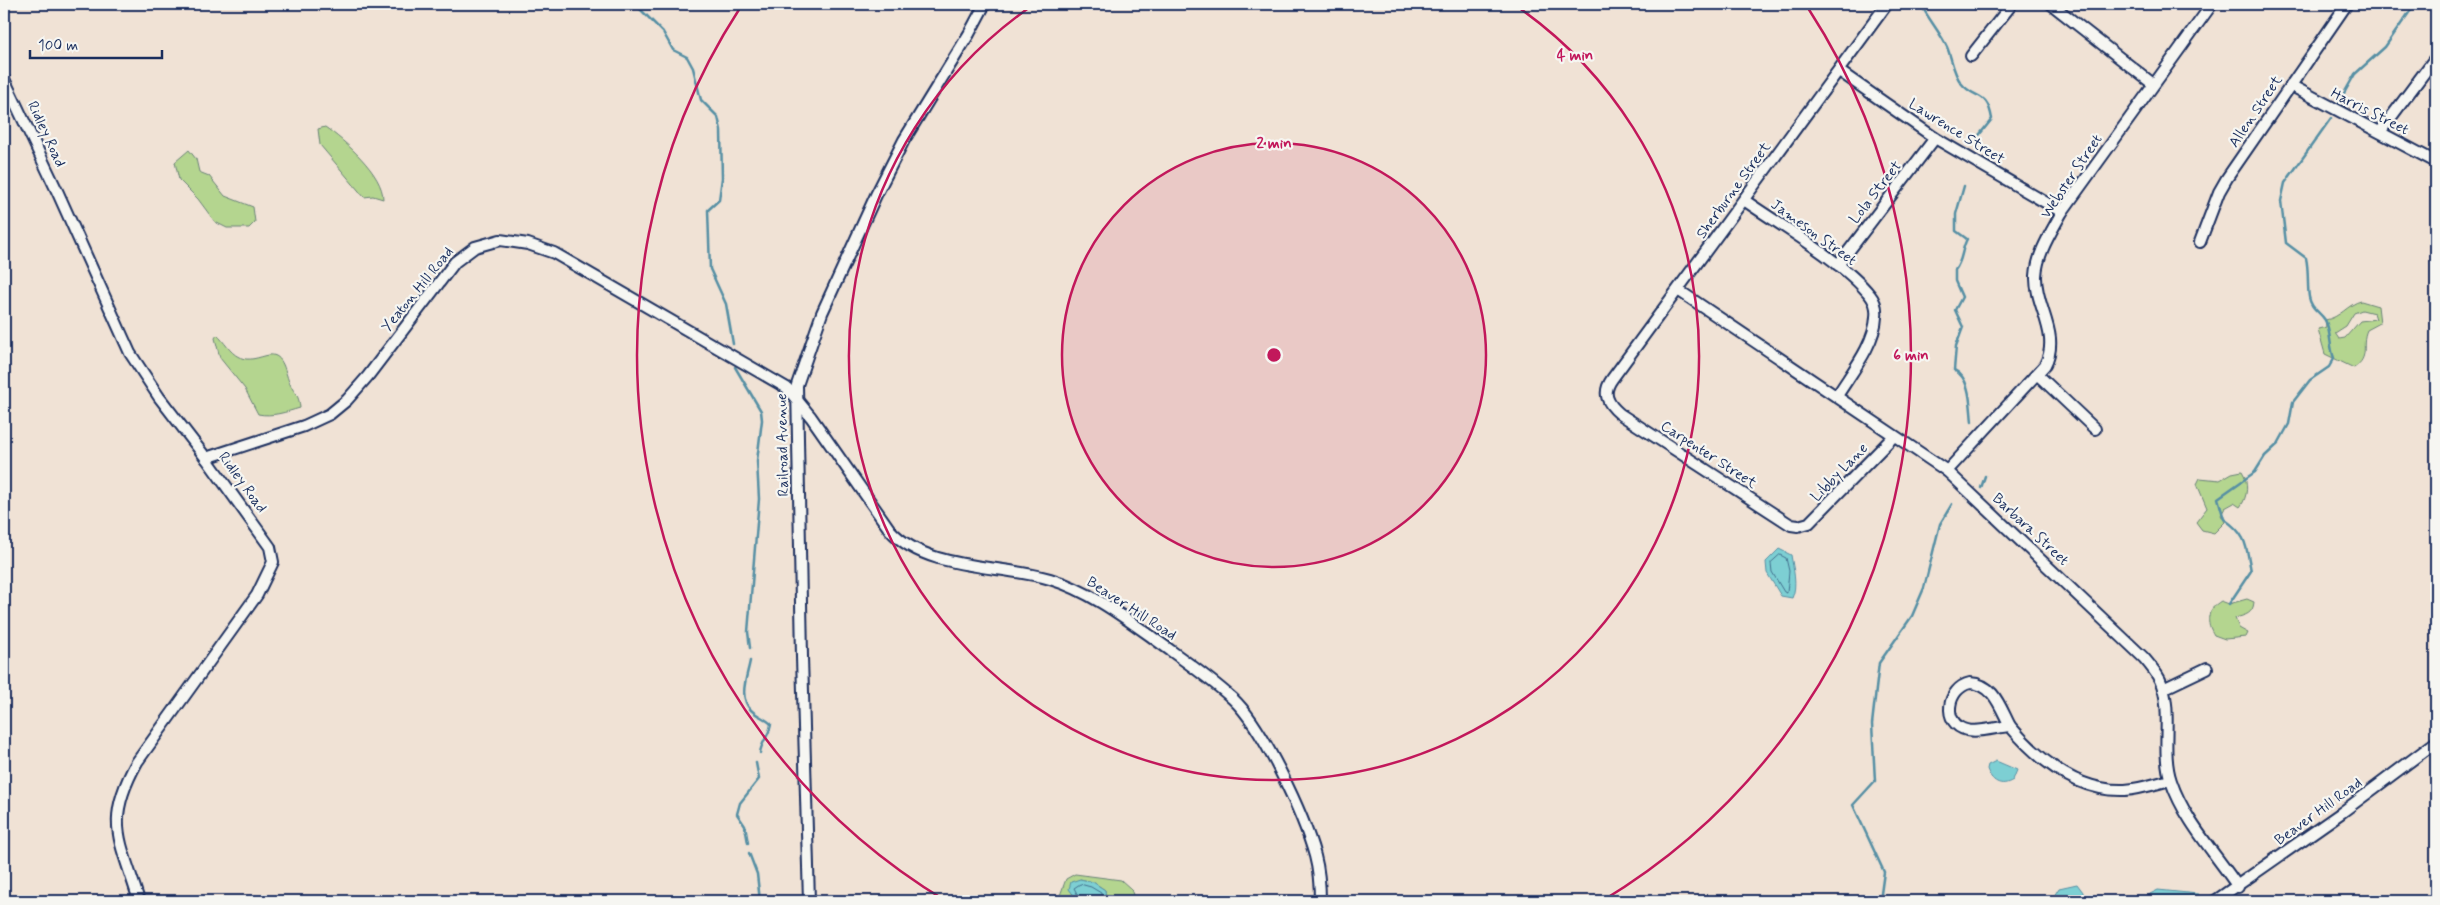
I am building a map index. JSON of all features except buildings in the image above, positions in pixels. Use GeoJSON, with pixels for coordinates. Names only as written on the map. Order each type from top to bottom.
{"type":"FeatureCollection","features":[{"type":"Feature","properties":{"kind":"street","name":"Railroad Avenue"},"geometry":{"type":"LineString","coordinates":[[809,901],[796,397],[802,367],[822,312],[876,195],[904,140],[965,41],[985,4]]}},
{"type":"Feature","properties":{"kind":"street","name":"Sherburne Street"},"geometry":{"type":"LineString","coordinates":[[1607,396],[1610,382],[1887,4]]}},
{"type":"Feature","properties":{"kind":"street"},"geometry":{"type":"LineString","coordinates":[[1970,56],[2012,4]]}},
{"type":"Feature","properties":{"kind":"street"},"geometry":{"type":"LineString","coordinates":[[2051,4],[2153,84]]}},
{"type":"Feature","properties":{"kind":"street","name":"Webster Street"},"geometry":{"type":"LineString","coordinates":[[1947,471],[2038,375],[2049,357],[2051,342],[2039,298],[2036,272],[2044,246],[2062,212],[2212,4]]}},
{"type":"Feature","properties":{"kind":"street","name":"Allen Street"},"geometry":{"type":"LineString","coordinates":[[2200,242],[2219,192],[2290,85],[2347,4]]}},
{"type":"Feature","properties":{"kind":"street"},"geometry":{"type":"LineString","coordinates":[[2380,132],[2436,57]]}},
{"type":"Feature","properties":{"kind":"street","name":"Lawrence Street"},"geometry":{"type":"LineString","coordinates":[[1839,72],[1935,138],[2062,212]]}},
{"type":"Feature","properties":{"kind":"street","name":"Ridley Road"},"geometry":{"type":"LineString","coordinates":[[4,79],[130,353],[159,397],[267,542],[272,555],[273,562],[257,595],[137,762],[122,790],[118,808],[118,832],[139,901]]}},
{"type":"Feature","properties":{"kind":"street","name":"Harris Street"},"geometry":{"type":"LineString","coordinates":[[2290,85],[2436,162]]}},
{"type":"Feature","properties":{"kind":"street","name":"Lola Street"},"geometry":{"type":"LineString","coordinates":[[1838,265],[1935,138]]}},
{"type":"Feature","properties":{"kind":"street","name":"Jameson Street"},"geometry":{"type":"LineString","coordinates":[[1744,200],[1838,265],[1871,297],[1876,307],[1876,318],[1869,341],[1837,396]]}},
{"type":"Feature","properties":{"kind":"street","name":"Yeaton Hill Road"},"geometry":{"type":"LineString","coordinates":[[206,458],[304,426],[330,414],[347,400],[368,376],[455,262],[474,247],[500,240],[528,244],[561,256],[723,352],[776,380],[796,397]]}},
{"type":"Feature","properties":{"kind":"street","name":"Barbara Street"},"geometry":{"type":"LineString","coordinates":[[1678,290],[1947,471],[2129,642],[2154,670],[2163,689],[2166,753],[2170,780],[2192,823],[2238,887]]}},
{"type":"Feature","properties":{"kind":"street"},"geometry":{"type":"LineString","coordinates":[[2038,375],[2095,429]]}},
{"type":"Feature","properties":{"kind":"street","name":"Carpenter Street"},"geometry":{"type":"LineString","coordinates":[[1607,396],[1609,403],[1620,414],[1791,524],[1804,526]]}},
{"type":"Feature","properties":{"kind":"street","name":"Beaver Hill Road"},"geometry":{"type":"LineString","coordinates":[[796,397],[890,530],[906,545],[934,557],[1052,580],[1087,595],[1132,623],[1234,700],[1254,723],[1301,818],[1318,868],[1320,901]]}},
{"type":"Feature","properties":{"kind":"street","name":"Libby Lane"},"geometry":{"type":"LineString","coordinates":[[1804,526],[1815,518],[1894,436]]}},
{"type":"Feature","properties":{"kind":"street"},"geometry":{"type":"LineString","coordinates":[[2163,689],[2207,668]]}},
{"type":"Feature","properties":{"kind":"street"},"geometry":{"type":"LineString","coordinates":[[2010,726],[1975,730],[1961,728],[1951,716],[1952,697],[1962,684],[1984,685],[1995,697],[2010,726],[2039,757],[2069,776],[2091,785],[2106,789],[2124,790],[2145,787],[2170,780]]}},
{"type":"Feature","properties":{"kind":"street","name":"Beaver Hill Road"},"geometry":{"type":"LineString","coordinates":[[2215,901],[2238,887],[2436,742]]}},
{"type":"Feature","properties":{"kind":"green space"},"geometry":{"type":"Polygon","coordinates":[[[325,127],[362,159],[377,179],[383,199],[373,196],[364,197],[320,145],[318,129],[325,127]]]}},
{"type":"Feature","properties":{"kind":"green space"},"geometry":{"type":"Polygon","coordinates":[[[189,150],[196,159],[199,172],[209,176],[225,196],[253,207],[255,222],[249,228],[227,228],[215,222],[198,199],[179,180],[175,162],[189,150]]]}},
{"type":"Feature","properties":{"kind":"green space"},"geometry":{"type":"Polygon","coordinates":[[[2361,301],[2378,306],[2380,323],[2367,330],[2364,341],[2364,355],[2359,364],[2354,368],[2325,354],[2318,329],[2326,327],[2325,320],[2335,317],[2361,301]],[[2362,310],[2354,313],[2346,326],[2335,333],[2339,339],[2345,338],[2360,321],[2376,319],[2374,313],[2362,310]]]}},
{"type":"Feature","properties":{"kind":"green space"},"geometry":{"type":"Polygon","coordinates":[[[217,335],[239,357],[250,359],[274,355],[278,357],[298,397],[300,408],[274,414],[258,414],[245,389],[220,358],[215,338],[217,335]]]}},
{"type":"Feature","properties":{"kind":"green space"},"geometry":{"type":"Polygon","coordinates":[[[2242,471],[2247,489],[2243,503],[2240,507],[2234,503],[2225,508],[2221,515],[2225,522],[2214,533],[2202,530],[2196,522],[2207,508],[2197,484],[2200,478],[2220,480],[2232,473],[2242,471]]]}},
{"type":"Feature","properties":{"kind":"green space"},"geometry":{"type":"Polygon","coordinates":[[[2247,599],[2254,602],[2252,609],[2246,615],[2235,618],[2239,628],[2248,633],[2246,637],[2225,639],[2214,635],[2209,621],[2212,608],[2221,601],[2229,604],[2247,599]]]}},
{"type":"Feature","properties":{"kind":"green space"},"geometry":{"type":"Polygon","coordinates":[[[1075,874],[1121,880],[1131,889],[1135,901],[1106,901],[1105,890],[1093,882],[1080,879],[1072,895],[1078,901],[1058,901],[1066,879],[1075,874]]]}},
{"type":"Feature","properties":{"kind":"water"},"geometry":{"type":"Polygon","coordinates":[[[1779,549],[1791,555],[1795,583],[1792,598],[1781,596],[1767,573],[1766,562],[1779,549]]]}},
{"type":"Feature","properties":{"kind":"water"},"geometry":{"type":"Polygon","coordinates":[[[1996,761],[2017,770],[2013,780],[2001,783],[1991,777],[1987,769],[1988,765],[1996,761]]]}},
{"type":"Feature","properties":{"kind":"water"},"geometry":{"type":"Polygon","coordinates":[[[1080,879],[1093,882],[1105,890],[1106,901],[1078,901],[1069,889],[1071,882],[1080,879]]]}},
{"type":"Feature","properties":{"kind":"water"},"geometry":{"type":"Polygon","coordinates":[[[2077,884],[2083,892],[2083,901],[2054,901],[2054,896],[2059,888],[2077,884]]]}},
{"type":"Feature","properties":{"kind":"water"},"geometry":{"type":"Polygon","coordinates":[[[2158,890],[2198,894],[2201,899],[2196,901],[2148,901],[2150,894],[2158,890]]]}},
{"type":"Feature","properties":{"kind":"waterway"},"geometry":{"type":"LineString","coordinates":[[635,4],[663,32],[673,50],[687,57],[693,68],[701,100],[718,117],[721,130],[722,178],[719,200],[708,210],[710,269],[726,304],[733,344]]}},
{"type":"Feature","properties":{"kind":"waterway"},"geometry":{"type":"LineString","coordinates":[[1921,4],[1947,47],[1958,79],[1971,92],[1984,99],[1990,110],[1992,119],[1976,139]]}},
{"type":"Feature","properties":{"kind":"waterway"},"geometry":{"type":"LineString","coordinates":[[2339,102],[2355,74],[2385,47],[2415,4]]}},
{"type":"Feature","properties":{"kind":"waterway"},"geometry":{"type":"LineString","coordinates":[[2229,604],[2251,571],[2244,541],[2237,530],[2224,519],[2218,498],[2255,472],[2265,456],[2278,444],[2289,424],[2293,402],[2310,380],[2329,367],[2334,358],[2327,324],[2310,301],[2306,258],[2286,243],[2281,201],[2285,183],[2331,118]]}},
{"type":"Feature","properties":{"kind":"waterway"},"geometry":{"type":"LineString","coordinates":[[1964,186],[1956,214],[1956,231],[1967,239],[1955,270],[1955,281],[1962,297],[1955,310],[1963,327],[1956,346],[1954,370],[1960,374],[1967,385],[1972,422]]}},
{"type":"Feature","properties":{"kind":"waterway"},"geometry":{"type":"LineString","coordinates":[[735,367],[761,411],[762,420],[757,461],[759,499],[748,632],[750,648]]}},
{"type":"Feature","properties":{"kind":"waterway"},"geometry":{"type":"LineString","coordinates":[[1981,488],[1985,476]]}},
{"type":"Feature","properties":{"kind":"waterway"},"geometry":{"type":"LineString","coordinates":[[1880,901],[1884,872],[1853,805],[1875,781],[1872,724],[1879,663],[1912,616],[1924,588],[1940,524],[1952,504]]}},
{"type":"Feature","properties":{"kind":"waterway"},"geometry":{"type":"LineString","coordinates":[[750,661],[744,687],[745,699],[751,710],[771,724],[760,753]]}},
{"type":"Feature","properties":{"kind":"waterway"},"geometry":{"type":"LineString","coordinates":[[748,843],[745,826],[737,814],[740,803],[759,779],[756,763]]}},
{"type":"Feature","properties":{"kind":"waterway"},"geometry":{"type":"LineString","coordinates":[[749,853],[757,874],[760,901]]}}]}
